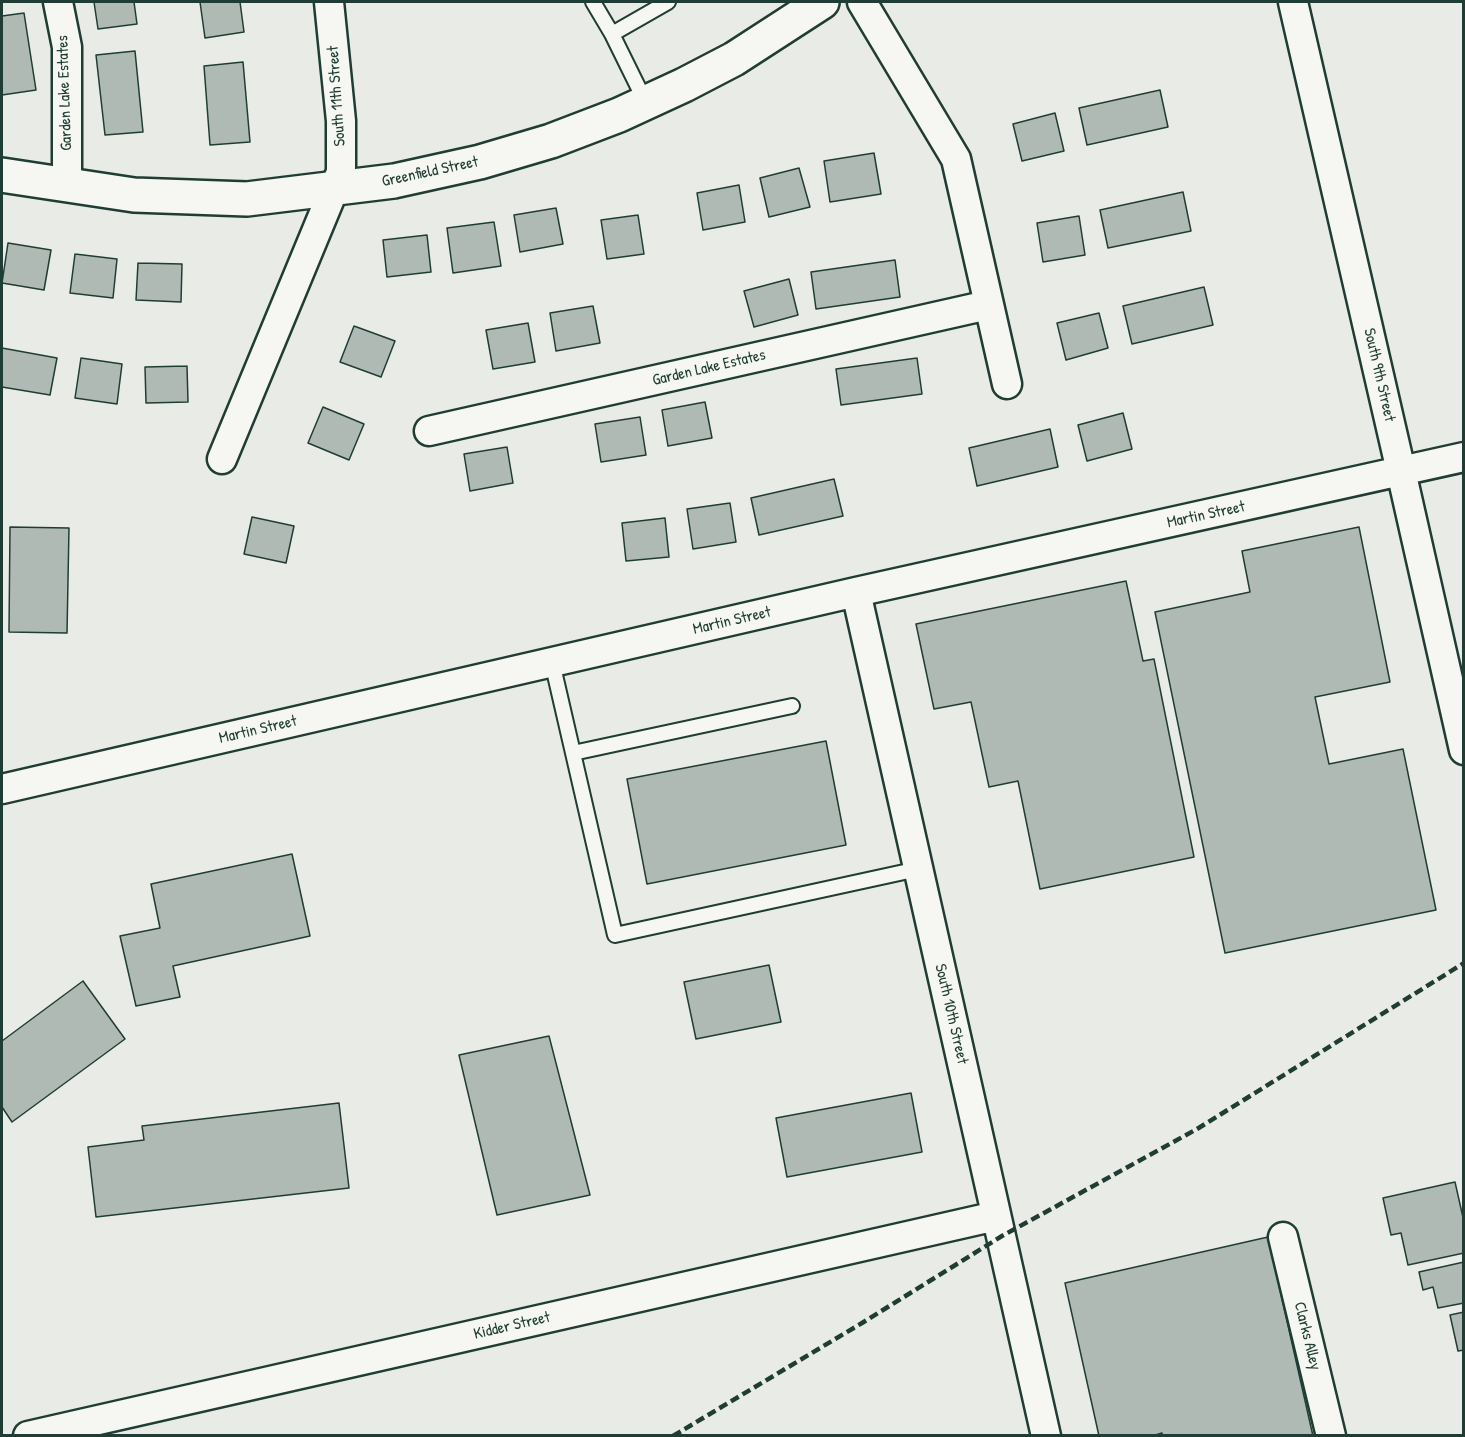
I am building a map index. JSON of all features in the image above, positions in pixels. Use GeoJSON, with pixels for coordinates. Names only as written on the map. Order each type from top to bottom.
{"type":"FeatureCollection","features":[{"type":"Feature","properties":{"kind":"main road","name":"Greenfield Street"},"geometry":{"type":"LineString","coordinates":[[2,175],[134,195],[248,199],[394,181],[480,162],[551,141],[619,115],[734,59],[822,2]]}},
{"type":"Feature","properties":{"kind":"street","name":"Garden Lake Estates"},"geometry":{"type":"LineString","coordinates":[[58,2],[67,47],[67,185]]}},
{"type":"Feature","properties":{"kind":"street","name":"South 11th Street"},"geometry":{"type":"LineString","coordinates":[[329,2],[341,121],[341,172],[334,189]]}},
{"type":"Feature","properties":{"kind":"street"},"geometry":{"type":"LineString","coordinates":[[862,2],[956,159],[1007,384]]}},
{"type":"Feature","properties":{"kind":"street","name":"South 9th Street"},"geometry":{"type":"LineString","coordinates":[[1293,2],[1464,750]]}},
{"type":"Feature","properties":{"kind":"street"},"geometry":{"type":"LineString","coordinates":[[222,459],[334,189]]}},
{"type":"Feature","properties":{"kind":"street","name":"Garden Lake Estates"},"geometry":{"type":"LineString","coordinates":[[429,431],[988,305]]}},
{"type":"Feature","properties":{"kind":"street","name":"Martin Street"},"geometry":{"type":"LineString","coordinates":[[2,789],[856,592],[1464,457]]}},
{"type":"Feature","properties":{"kind":"street","name":"South 10th Street"},"geometry":{"type":"LineString","coordinates":[[856,592],[1046,1436]]}},
{"type":"Feature","properties":{"kind":"street","name":"Kidder Street"},"geometry":{"type":"LineString","coordinates":[[28,1436],[996,1216]]}},
{"type":"Feature","properties":{"kind":"street","name":"Clarks Alley"},"geometry":{"type":"LineString","coordinates":[[1282,1237],[1331,1436]]}},
{"type":"Feature","properties":{"kind":"lane"},"geometry":{"type":"LineString","coordinates":[[593,2],[612,34],[646,103]]}},
{"type":"Feature","properties":{"kind":"lane"},"geometry":{"type":"LineString","coordinates":[[612,34],[668,2]]}},
{"type":"Feature","properties":{"kind":"lane"},"geometry":{"type":"LineString","coordinates":[[552,662],[615,935],[918,869]]}},
{"type":"Feature","properties":{"kind":"lane"},"geometry":{"type":"LineString","coordinates":[[573,753],[792,706]]}},
{"type":"Feature","properties":{"kind":"building"},"geometry":{"type":"Polygon","coordinates":[[[94,2],[134,2],[137,24],[98,29],[94,2]]]}},
{"type":"Feature","properties":{"kind":"building"},"geometry":{"type":"Polygon","coordinates":[[[200,2],[240,2],[244,32],[205,38],[200,2]]]}},
{"type":"Feature","properties":{"kind":"building"},"geometry":{"type":"Polygon","coordinates":[[[24,13],[36,90],[2,95],[2,16],[24,13]]]}},
{"type":"Feature","properties":{"kind":"building"},"geometry":{"type":"Polygon","coordinates":[[[135,51],[143,132],[105,135],[96,55],[135,51]]]}},
{"type":"Feature","properties":{"kind":"building"},"geometry":{"type":"Polygon","coordinates":[[[243,62],[250,142],[210,145],[204,66],[243,62]]]}},
{"type":"Feature","properties":{"kind":"building"},"geometry":{"type":"Polygon","coordinates":[[[1160,90],[1168,127],[1087,145],[1079,108],[1160,90]]]}},
{"type":"Feature","properties":{"kind":"building"},"geometry":{"type":"Polygon","coordinates":[[[1055,113],[1064,151],[1022,161],[1013,124],[1055,113]]]}},
{"type":"Feature","properties":{"kind":"building"},"geometry":{"type":"Polygon","coordinates":[[[874,153],[881,194],[830,202],[824,161],[874,153]]]}},
{"type":"Feature","properties":{"kind":"building"},"geometry":{"type":"Polygon","coordinates":[[[799,168],[810,207],[769,217],[760,178],[799,168]]]}},
{"type":"Feature","properties":{"kind":"building"},"geometry":{"type":"Polygon","coordinates":[[[739,185],[745,222],[703,230],[697,193],[739,185]]]}},
{"type":"Feature","properties":{"kind":"building"},"geometry":{"type":"Polygon","coordinates":[[[1183,192],[1191,231],[1108,248],[1100,210],[1183,192]]]}},
{"type":"Feature","properties":{"kind":"building"},"geometry":{"type":"Polygon","coordinates":[[[556,208],[563,244],[520,252],[514,215],[556,208]]]}},
{"type":"Feature","properties":{"kind":"building"},"geometry":{"type":"Polygon","coordinates":[[[638,215],[644,254],[607,259],[601,220],[638,215]]]}},
{"type":"Feature","properties":{"kind":"building"},"geometry":{"type":"Polygon","coordinates":[[[1079,216],[1085,255],[1043,262],[1037,223],[1079,216]]]}},
{"type":"Feature","properties":{"kind":"building"},"geometry":{"type":"Polygon","coordinates":[[[494,222],[501,266],[453,273],[447,228],[494,222]]]}},
{"type":"Feature","properties":{"kind":"building"},"geometry":{"type":"Polygon","coordinates":[[[427,235],[431,272],[387,277],[383,240],[427,235]]]}},
{"type":"Feature","properties":{"kind":"building"},"geometry":{"type":"Polygon","coordinates":[[[8,243],[51,250],[44,290],[2,283],[8,243]]]}},
{"type":"Feature","properties":{"kind":"building"},"geometry":{"type":"Polygon","coordinates":[[[75,254],[117,259],[113,298],[70,293],[75,254]]]}},
{"type":"Feature","properties":{"kind":"building"},"geometry":{"type":"Polygon","coordinates":[[[895,260],[900,297],[816,309],[811,272],[895,260]]]}},
{"type":"Feature","properties":{"kind":"building"},"geometry":{"type":"Polygon","coordinates":[[[138,263],[182,264],[181,302],[136,300],[138,263]]]}},
{"type":"Feature","properties":{"kind":"building"},"geometry":{"type":"Polygon","coordinates":[[[789,279],[798,315],[754,327],[744,291],[789,279]]]}},
{"type":"Feature","properties":{"kind":"building"},"geometry":{"type":"Polygon","coordinates":[[[1204,287],[1213,325],[1132,344],[1123,306],[1204,287]]]}},
{"type":"Feature","properties":{"kind":"building"},"geometry":{"type":"Polygon","coordinates":[[[593,306],[600,343],[556,351],[550,313],[593,306]]]}},
{"type":"Feature","properties":{"kind":"building"},"geometry":{"type":"Polygon","coordinates":[[[1099,313],[1108,348],[1066,360],[1057,323],[1099,313]]]}},
{"type":"Feature","properties":{"kind":"building"},"geometry":{"type":"Polygon","coordinates":[[[528,323],[535,362],[493,369],[486,330],[528,323]]]}},
{"type":"Feature","properties":{"kind":"building"},"geometry":{"type":"Polygon","coordinates":[[[354,326],[395,341],[381,377],[340,362],[354,326]]]}},
{"type":"Feature","properties":{"kind":"building"},"geometry":{"type":"Polygon","coordinates":[[[2,348],[57,358],[50,395],[2,387],[2,348]]]}},
{"type":"Feature","properties":{"kind":"building"},"geometry":{"type":"Polygon","coordinates":[[[81,358],[122,364],[117,404],[75,398],[81,358]]]}},
{"type":"Feature","properties":{"kind":"building"},"geometry":{"type":"Polygon","coordinates":[[[917,358],[922,394],[841,405],[836,369],[917,358]]]}},
{"type":"Feature","properties":{"kind":"building"},"geometry":{"type":"Polygon","coordinates":[[[187,366],[188,402],[146,403],[145,367],[187,366]]]}},
{"type":"Feature","properties":{"kind":"building"},"geometry":{"type":"Polygon","coordinates":[[[705,402],[712,438],[668,446],[662,410],[705,402]]]}},
{"type":"Feature","properties":{"kind":"building"},"geometry":{"type":"Polygon","coordinates":[[[323,407],[364,424],[349,460],[308,443],[323,407]]]}},
{"type":"Feature","properties":{"kind":"building"},"geometry":{"type":"Polygon","coordinates":[[[1123,413],[1132,449],[1087,461],[1078,425],[1123,413]]]}},
{"type":"Feature","properties":{"kind":"building"},"geometry":{"type":"Polygon","coordinates":[[[640,417],[646,455],[601,462],[595,424],[640,417]]]}},
{"type":"Feature","properties":{"kind":"building"},"geometry":{"type":"Polygon","coordinates":[[[1050,429],[1058,467],[977,486],[969,448],[1050,429]]]}},
{"type":"Feature","properties":{"kind":"building"},"geometry":{"type":"Polygon","coordinates":[[[507,447],[513,483],[470,491],[464,454],[507,447]]]}},
{"type":"Feature","properties":{"kind":"building"},"geometry":{"type":"Polygon","coordinates":[[[834,479],[843,516],[759,535],[751,498],[834,479]]]}},
{"type":"Feature","properties":{"kind":"building"},"geometry":{"type":"Polygon","coordinates":[[[730,503],[736,542],[693,549],[687,509],[730,503]]]}},
{"type":"Feature","properties":{"kind":"building"},"geometry":{"type":"Polygon","coordinates":[[[252,517],[294,526],[286,563],[244,554],[252,517]]]}},
{"type":"Feature","properties":{"kind":"building"},"geometry":{"type":"Polygon","coordinates":[[[665,518],[669,557],[626,561],[622,523],[665,518]]]}},
{"type":"Feature","properties":{"kind":"building"},"geometry":{"type":"Polygon","coordinates":[[[10,527],[69,528],[67,633],[9,632],[10,527]]]}},
{"type":"Feature","properties":{"kind":"building"},"geometry":{"type":"Polygon","coordinates":[[[1359,527],[1390,682],[1315,697],[1329,764],[1403,749],[1436,910],[1225,953],[1155,612],[1250,592],[1242,551],[1359,527]]]}},
{"type":"Feature","properties":{"kind":"building"},"geometry":{"type":"Polygon","coordinates":[[[1126,581],[1143,661],[1154,659],[1194,857],[1040,889],[1018,781],[989,787],[971,702],[934,709],[916,624],[1126,581]]]}},
{"type":"Feature","properties":{"kind":"building"},"geometry":{"type":"Polygon","coordinates":[[[826,741],[846,845],[647,884],[627,779],[826,741]]]}},
{"type":"Feature","properties":{"kind":"building"},"geometry":{"type":"Polygon","coordinates":[[[292,854],[310,936],[173,966],[180,997],[136,1006],[120,936],[160,928],[151,884],[292,854]]]}},
{"type":"Feature","properties":{"kind":"building"},"geometry":{"type":"Polygon","coordinates":[[[769,965],[781,1022],[696,1039],[684,982],[769,965]]]}},
{"type":"Feature","properties":{"kind":"building"},"geometry":{"type":"Polygon","coordinates":[[[83,981],[125,1039],[12,1122],[2,1107],[2,1041],[83,981]]]}},
{"type":"Feature","properties":{"kind":"building"},"geometry":{"type":"Polygon","coordinates":[[[549,1036],[590,1195],[497,1215],[459,1055],[549,1036]]]}},
{"type":"Feature","properties":{"kind":"building"},"geometry":{"type":"Polygon","coordinates":[[[911,1093],[922,1152],[787,1177],[776,1118],[911,1093]]]}},
{"type":"Feature","properties":{"kind":"building"},"geometry":{"type":"Polygon","coordinates":[[[339,1103],[349,1188],[96,1217],[88,1147],[144,1140],[142,1126],[339,1103]]]}},
{"type":"Feature","properties":{"kind":"building"},"geometry":{"type":"Polygon","coordinates":[[[1455,1182],[1464,1222],[1464,1253],[1408,1265],[1401,1233],[1391,1235],[1383,1198],[1455,1182]]]}},
{"type":"Feature","properties":{"kind":"building"},"geometry":{"type":"Polygon","coordinates":[[[1268,1237],[1313,1436],[1162,1436],[1162,1433],[1152,1436],[1099,1436],[1065,1283],[1268,1237]]]}},
{"type":"Feature","properties":{"kind":"building"},"geometry":{"type":"Polygon","coordinates":[[[1464,1262],[1464,1303],[1438,1308],[1433,1287],[1423,1290],[1419,1272],[1464,1262]]]}},
{"type":"Feature","properties":{"kind":"building"},"geometry":{"type":"Polygon","coordinates":[[[1464,1312],[1464,1350],[1458,1351],[1450,1315],[1464,1312]]]}},
{"type":"Feature","properties":{"kind":"railway"},"geometry":{"type":"LineString","coordinates":[[673,1436],[1002,1236],[1197,1129],[1464,963]]}}]}
